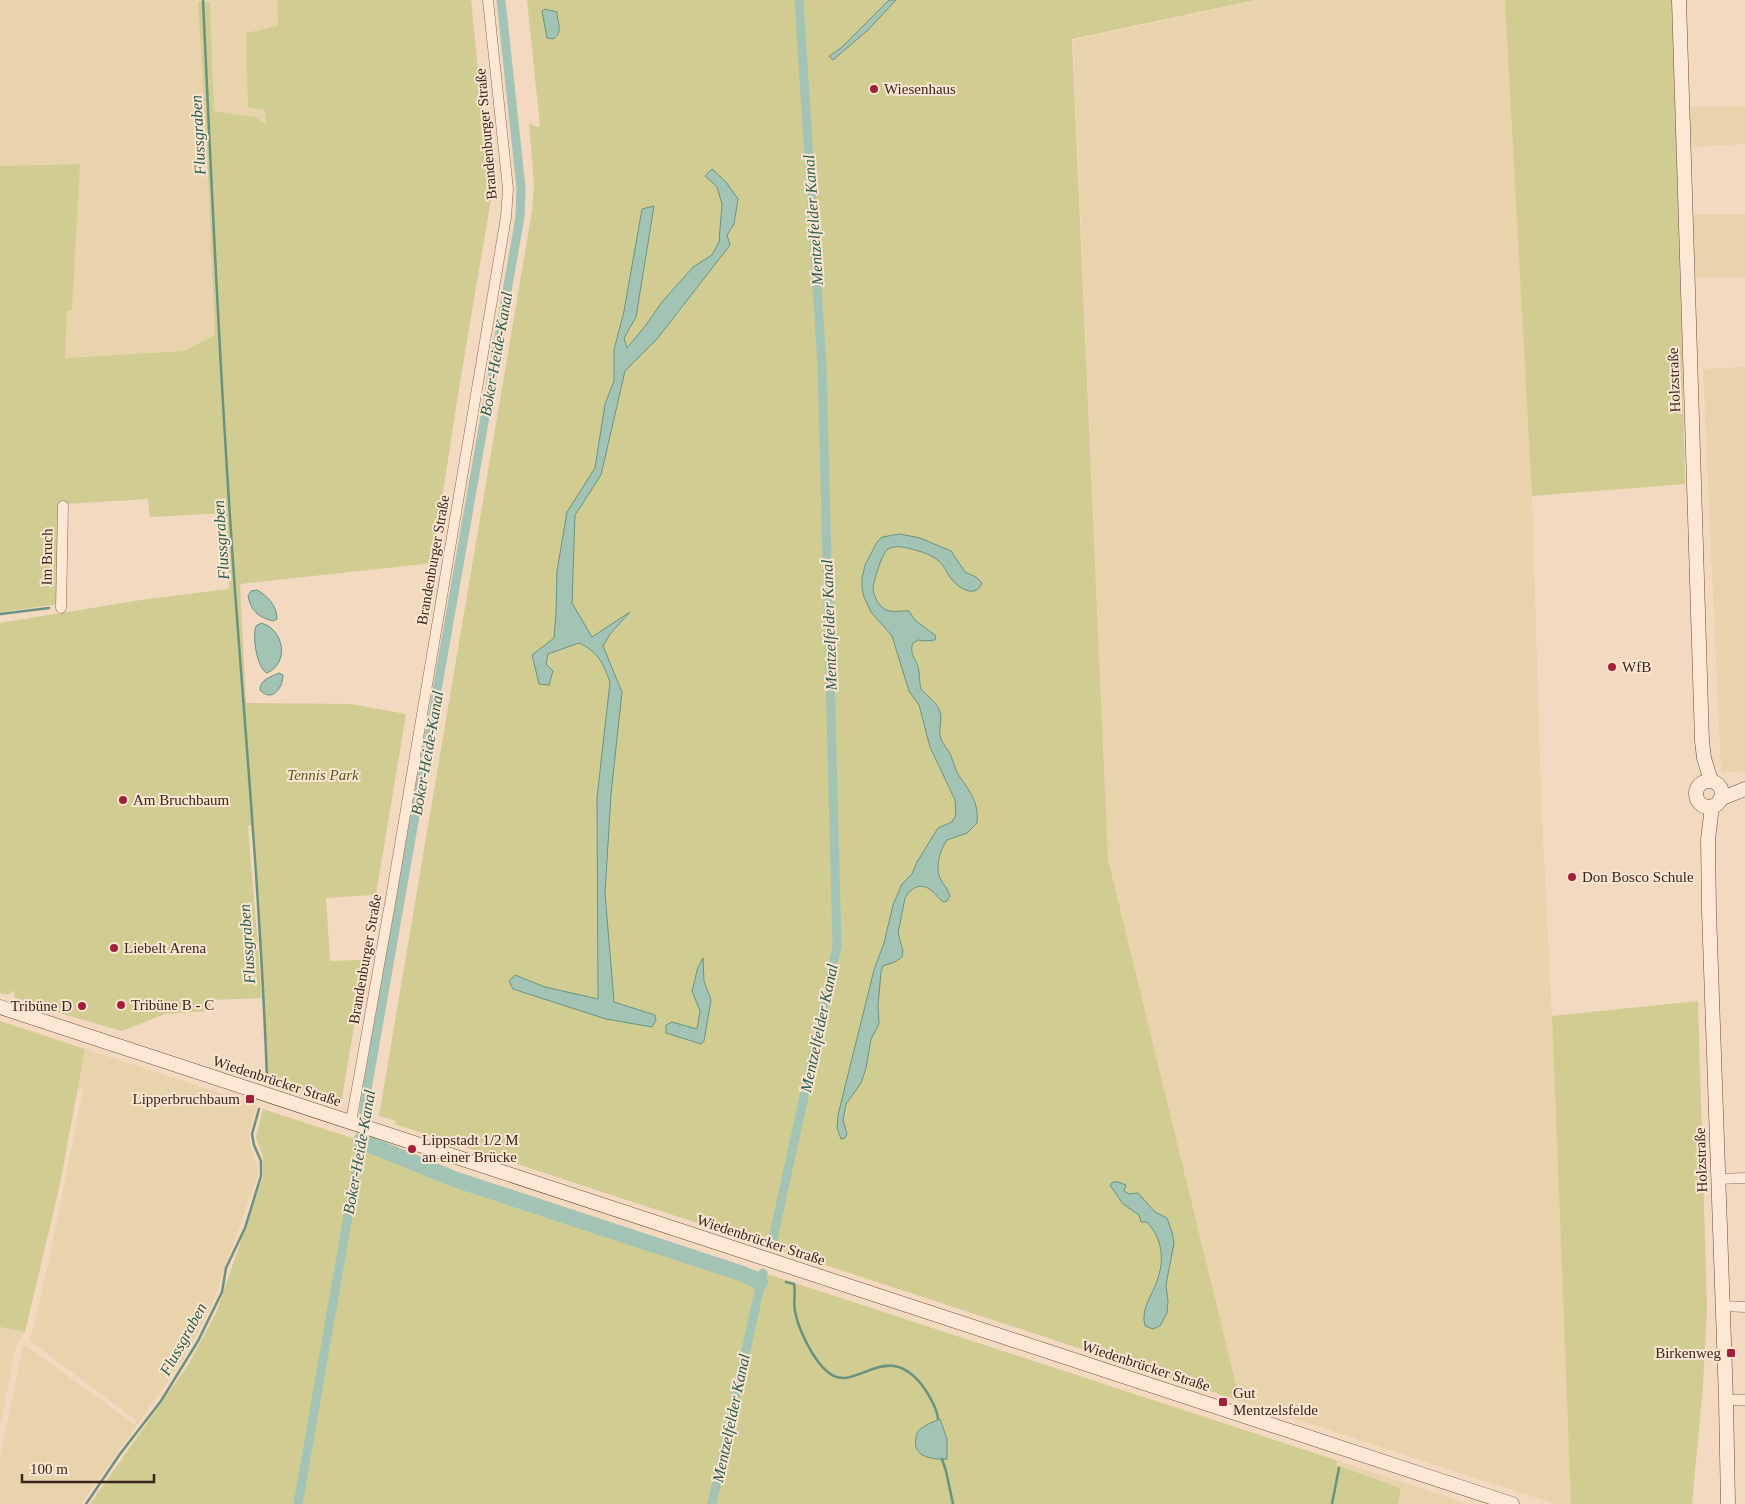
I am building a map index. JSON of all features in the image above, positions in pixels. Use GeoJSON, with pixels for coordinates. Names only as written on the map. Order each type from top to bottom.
{"type":"FeatureCollection","features":[{"type":"Feature","properties":{"kind":"street","name":"Brandenburger Straße"},"geometry":{"type":"LineString","coordinates":[[359,1125],[391,898],[506,217],[508,189],[488,0]]}},
{"type":"Feature","properties":{"kind":"street","name":"Holzstraße"},"geometry":{"type":"LineString","coordinates":[[1678,0],[1704,758],[1711,793],[1708,840],[1708,912],[1726,1400],[1728,1504]]}},
{"type":"Feature","properties":{"kind":"street","name":"Im Bruch"},"geometry":{"type":"LineString","coordinates":[[61,608],[63,506]]}},
{"type":"Feature","properties":{"kind":"street"},"geometry":{"type":"LineString","coordinates":[[1711,793],[1745,789]]}},
{"type":"Feature","properties":{"kind":"street","name":"Wiedenbrücker Straße"},"geometry":{"type":"LineString","coordinates":[[0,1007],[1512,1504]]}},
{"type":"Feature","properties":{"kind":"street"},"geometry":{"type":"LineString","coordinates":[[1718,1179],[1745,1178]]}},
{"type":"Feature","properties":{"kind":"street"},"geometry":{"type":"LineString","coordinates":[[1722,1306],[1745,1307]]}},
{"type":"Feature","properties":{"kind":"street"},"geometry":{"type":"LineString","coordinates":[[1726,1400],[1745,1400]]}},
{"type":"Feature","properties":{"kind":"street","name":"Holzstraße"},"geometry":{"type":"LineString","coordinates":[[1720,1504],[1728,1480]]}},
{"type":"Feature","properties":{"kind":"shaded area"},"geometry":{"type":"Polygon","coordinates":[[[0,0],[277,0],[278,26],[246,33],[265,110],[266,124],[255,117],[214,111],[210,2],[206,129],[215,335],[184,351],[64,358],[67,310],[72,310],[77,164],[0,166],[0,0]]]}},
{"type":"Feature","properties":{"kind":"shaded area"},"geometry":{"type":"Polygon","coordinates":[[[889,0],[896,0],[868,30],[833,60],[829,56],[841,48],[889,0]]]}},
{"type":"Feature","properties":{"kind":"shaded area"},"geometry":{"type":"Polygon","coordinates":[[[1260,0],[1509,0],[1532,496],[1541,795],[1552,1016],[1571,1504],[1555,1504],[1240,1401],[1108,859],[1073,40],[1260,0]]]}},
{"type":"Feature","properties":{"kind":"shaded area"},"geometry":{"type":"Polygon","coordinates":[[[545,9],[557,12],[559,30],[553,39],[547,38],[542,11],[545,9]]]}},
{"type":"Feature","properties":{"kind":"shaded area"},"geometry":{"type":"Polygon","coordinates":[[[1745,106],[1745,144],[1690,147],[1688,107],[1745,106]]]}},
{"type":"Feature","properties":{"kind":"shaded area"},"geometry":{"type":"Polygon","coordinates":[[[712,169],[726,182],[738,199],[734,224],[727,235],[730,245],[657,339],[625,371],[601,475],[575,515],[572,603],[592,637],[630,612],[610,634],[603,646],[622,692],[611,794],[605,893],[614,1002],[655,1015],[656,1020],[652,1027],[606,1019],[513,989],[509,981],[515,975],[545,987],[598,999],[597,798],[610,682],[599,659],[586,646],[579,643],[548,654],[546,664],[553,671],[549,685],[539,684],[532,655],[554,638],[557,571],[567,512],[595,468],[605,404],[614,381],[614,350],[624,311],[642,209],[654,206],[636,317],[624,338],[627,348],[662,302],[693,267],[712,255],[719,242],[722,204],[717,187],[705,176],[712,169]]]}},
{"type":"Feature","properties":{"kind":"shaded area"},"geometry":{"type":"Polygon","coordinates":[[[1692,214],[1745,214],[1745,277],[1694,278],[1692,214]]]}},
{"type":"Feature","properties":{"kind":"shaded area"},"geometry":{"type":"Polygon","coordinates":[[[1745,367],[1745,771],[1721,773],[1703,369],[1745,367]]]}},
{"type":"Feature","properties":{"kind":"shaded area"},"geometry":{"type":"Polygon","coordinates":[[[900,534],[920,538],[951,551],[965,572],[976,577],[982,583],[975,591],[961,588],[936,559],[918,551],[897,547],[888,549],[883,556],[873,588],[876,599],[883,608],[892,611],[909,611],[915,620],[936,636],[935,640],[918,640],[913,643],[912,653],[919,669],[921,689],[939,709],[942,741],[950,754],[958,774],[973,798],[977,810],[977,823],[967,833],[947,840],[940,853],[938,868],[940,878],[950,896],[947,901],[940,900],[934,892],[921,886],[910,891],[905,898],[898,933],[903,951],[902,957],[895,962],[883,966],[878,1006],[879,1024],[871,1039],[866,1068],[861,1083],[846,1104],[843,1120],[847,1134],[845,1138],[841,1139],[837,1128],[838,1115],[874,970],[884,943],[893,905],[902,884],[912,874],[917,862],[938,828],[952,822],[956,815],[955,800],[930,747],[919,705],[909,691],[892,636],[871,612],[862,588],[865,565],[877,542],[882,537],[900,534]]]}},
{"type":"Feature","properties":{"kind":"shaded area"},"geometry":{"type":"Polygon","coordinates":[[[257,590],[271,602],[277,614],[277,619],[273,621],[268,619],[256,613],[253,609],[248,596],[251,591],[257,590]]]}},
{"type":"Feature","properties":{"kind":"shaded area"},"geometry":{"type":"Polygon","coordinates":[[[261,623],[269,626],[275,632],[281,646],[279,662],[267,673],[260,665],[255,644],[256,626],[261,623]]]}},
{"type":"Feature","properties":{"kind":"shaded area"},"geometry":{"type":"Polygon","coordinates":[[[279,673],[283,675],[283,680],[279,689],[273,694],[264,694],[260,690],[262,683],[269,677],[279,673]]]}},
{"type":"Feature","properties":{"kind":"shaded area"},"geometry":{"type":"Polygon","coordinates":[[[703,958],[704,981],[711,1000],[704,1041],[701,1044],[666,1033],[666,1025],[672,1022],[697,1029],[700,1011],[692,991],[698,967],[703,958]]]}},
{"type":"Feature","properties":{"kind":"shaded area"},"geometry":{"type":"Polygon","coordinates":[[[85,1049],[257,1105],[249,1134],[250,1145],[258,1167],[258,1174],[210,1310],[181,1363],[81,1504],[0,1504],[0,1458],[23,1345],[134,1424],[137,1421],[29,1340],[49,1260],[83,1090],[77,1089],[85,1049]]]}},
{"type":"Feature","properties":{"kind":"shaded area"},"geometry":{"type":"Polygon","coordinates":[[[1113,1182],[1126,1185],[1124,1191],[1129,1194],[1138,1193],[1155,1212],[1167,1218],[1172,1232],[1174,1243],[1166,1285],[1167,1313],[1160,1326],[1153,1329],[1145,1326],[1144,1315],[1160,1269],[1160,1245],[1153,1229],[1147,1222],[1141,1222],[1139,1215],[1123,1204],[1110,1185],[1113,1182]]]}},
{"type":"Feature","properties":{"kind":"shaded area"},"geometry":{"type":"Polygon","coordinates":[[[0,1327],[25,1332],[16,1346],[0,1427],[0,1327]]]}},
{"type":"Feature","properties":{"kind":"shaded area"},"geometry":{"type":"Polygon","coordinates":[[[940,1419],[947,1439],[947,1459],[935,1459],[924,1456],[917,1449],[916,1444],[916,1435],[919,1430],[940,1419]]]}},
{"type":"Feature","properties":{"kind":"shaded area"},"geometry":{"type":"Polygon","coordinates":[[[1336,1460],[1467,1504],[1398,1504],[1401,1488],[1335,1465],[1336,1460]]]}},
{"type":"Feature","properties":{"kind":"green space","name":"Tennis Park"},"geometry":{"type":"Polygon","coordinates":[[[277,0],[471,0],[491,199],[432,563],[240,584],[246,703],[351,704],[406,714],[341,1104],[267,1078],[253,825],[248,826],[262,998],[210,1000],[210,1011],[165,1014],[122,1031],[15,998],[14,990],[7,994],[0,993],[0,623],[141,600],[229,589],[225,513],[150,517],[148,499],[65,504],[57,603],[0,612],[0,166],[80,164],[72,310],[67,311],[65,358],[184,351],[215,335],[206,129],[198,2],[210,2],[214,111],[255,117],[266,124],[265,110],[248,107],[246,33],[278,26],[277,0]],[[372,895],[326,898],[330,961],[361,960],[372,895]]]}},
{"type":"Feature","properties":{"kind":"green space"},"geometry":{"type":"Polygon","coordinates":[[[527,0],[1256,0],[1072,39],[1108,859],[1240,1401],[395,1124],[396,1121],[379,1116],[532,211],[534,185],[529,123],[537,127],[540,126],[527,0]]]}},
{"type":"Feature","properties":{"kind":"green space"},"geometry":{"type":"Polygon","coordinates":[[[1505,0],[1674,0],[1685,484],[1532,496],[1505,0]]]}},
{"type":"Feature","properties":{"kind":"green space"},"geometry":{"type":"Polygon","coordinates":[[[1698,1001],[1707,1309],[1703,1386],[1692,1504],[1571,1504],[1552,1016],[1698,1001]]]}},
{"type":"Feature","properties":{"kind":"green space"},"geometry":{"type":"Polygon","coordinates":[[[0,1021],[85,1049],[60,1184],[25,1332],[0,1327],[0,1021]]]}},
{"type":"Feature","properties":{"kind":"green space"},"geometry":{"type":"Polygon","coordinates":[[[263,1109],[1336,1460],[1336,1465],[1401,1488],[1398,1504],[90,1504],[188,1365],[216,1313],[263,1177],[263,1157],[256,1137],[263,1109]]]}},
{"type":"Feature","properties":{"kind":"waterway","name":"Flussgraben"},"geometry":{"type":"LineString","coordinates":[[203,0],[225,443],[249,773],[267,1078]]}},
{"type":"Feature","properties":{"kind":"waterway","name":"Boker-Heide-Kanal"},"geometry":{"type":"LineString","coordinates":[[298,1504],[361,1141],[365,1101],[520,217],[521,188],[501,0]]}},
{"type":"Feature","properties":{"kind":"waterway","name":"Mentzelfelder Kanal"},"geometry":{"type":"LineString","coordinates":[[772,1243],[837,946],[822,366],[799,0]]}},
{"type":"Feature","properties":{"kind":"waterway"},"geometry":{"type":"LineString","coordinates":[[0,614],[49,608]]}},
{"type":"Feature","properties":{"kind":"waterway","name":"Flussgraben"},"geometry":{"type":"LineString","coordinates":[[86,1504],[120,1454],[161,1401],[198,1341],[222,1292],[226,1268],[245,1228],[261,1176],[261,1161],[254,1145],[252,1134],[259,1109]]}},
{"type":"Feature","properties":{"kind":"waterway"},"geometry":{"type":"LineString","coordinates":[[361,1141],[454,1179],[743,1274],[760,1282]]}},
{"type":"Feature","properties":{"kind":"waterway","name":"Mentzelfelder Kanal"},"geometry":{"type":"LineString","coordinates":[[712,1504],[763,1273]]}},
{"type":"Feature","properties":{"kind":"waterway"},"geometry":{"type":"LineString","coordinates":[[786,1282],[794,1284],[794,1308],[799,1327],[812,1353],[823,1368],[839,1378],[850,1377],[883,1366],[896,1366],[908,1372],[922,1385],[934,1406],[938,1419]]}},
{"type":"Feature","properties":{"kind":"waterway"},"geometry":{"type":"LineString","coordinates":[[942,1459],[953,1504]]}},
{"type":"Feature","properties":{"kind":"waterway"},"geometry":{"type":"LineString","coordinates":[[1332,1504],[1339,1468]]}},
{"type":"Feature","properties":{"kind":"place","name":"Wiesenhaus"},"geometry":{"type":"Point","coordinates":[874,89]}},
{"type":"Feature","properties":{"kind":"place","name":"WfB"},"geometry":{"type":"Point","coordinates":[1612,667]}},
{"type":"Feature","properties":{"kind":"place","name":"Am Bruchbaum"},"geometry":{"type":"Point","coordinates":[123,800]}},
{"type":"Feature","properties":{"kind":"place","name":"Don Bosco Schule"},"geometry":{"type":"Point","coordinates":[1572,877]}},
{"type":"Feature","properties":{"kind":"place","name":"Liebelt Arena"},"geometry":{"type":"Point","coordinates":[114,948]}},
{"type":"Feature","properties":{"kind":"place","name":"Tribüne B - C"},"geometry":{"type":"Point","coordinates":[121,1005]}},
{"type":"Feature","properties":{"kind":"place","name":"Tribüne D"},"geometry":{"type":"Point","coordinates":[82,1006]}},
{"type":"Feature","properties":{"kind":"place","name":"Lipperbruchbaum"},"geometry":{"type":"Point","coordinates":[250,1099]}},
{"type":"Feature","properties":{"kind":"place","name":"Lippstadt 1/2 M an einer Brücke"},"geometry":{"type":"Point","coordinates":[412,1149]}},
{"type":"Feature","properties":{"kind":"place","name":"Birkenweg"},"geometry":{"type":"Point","coordinates":[1731,1353]}},
{"type":"Feature","properties":{"kind":"place","name":"Gut Mentzelsfelde"},"geometry":{"type":"Point","coordinates":[1223,1402]}}]}
